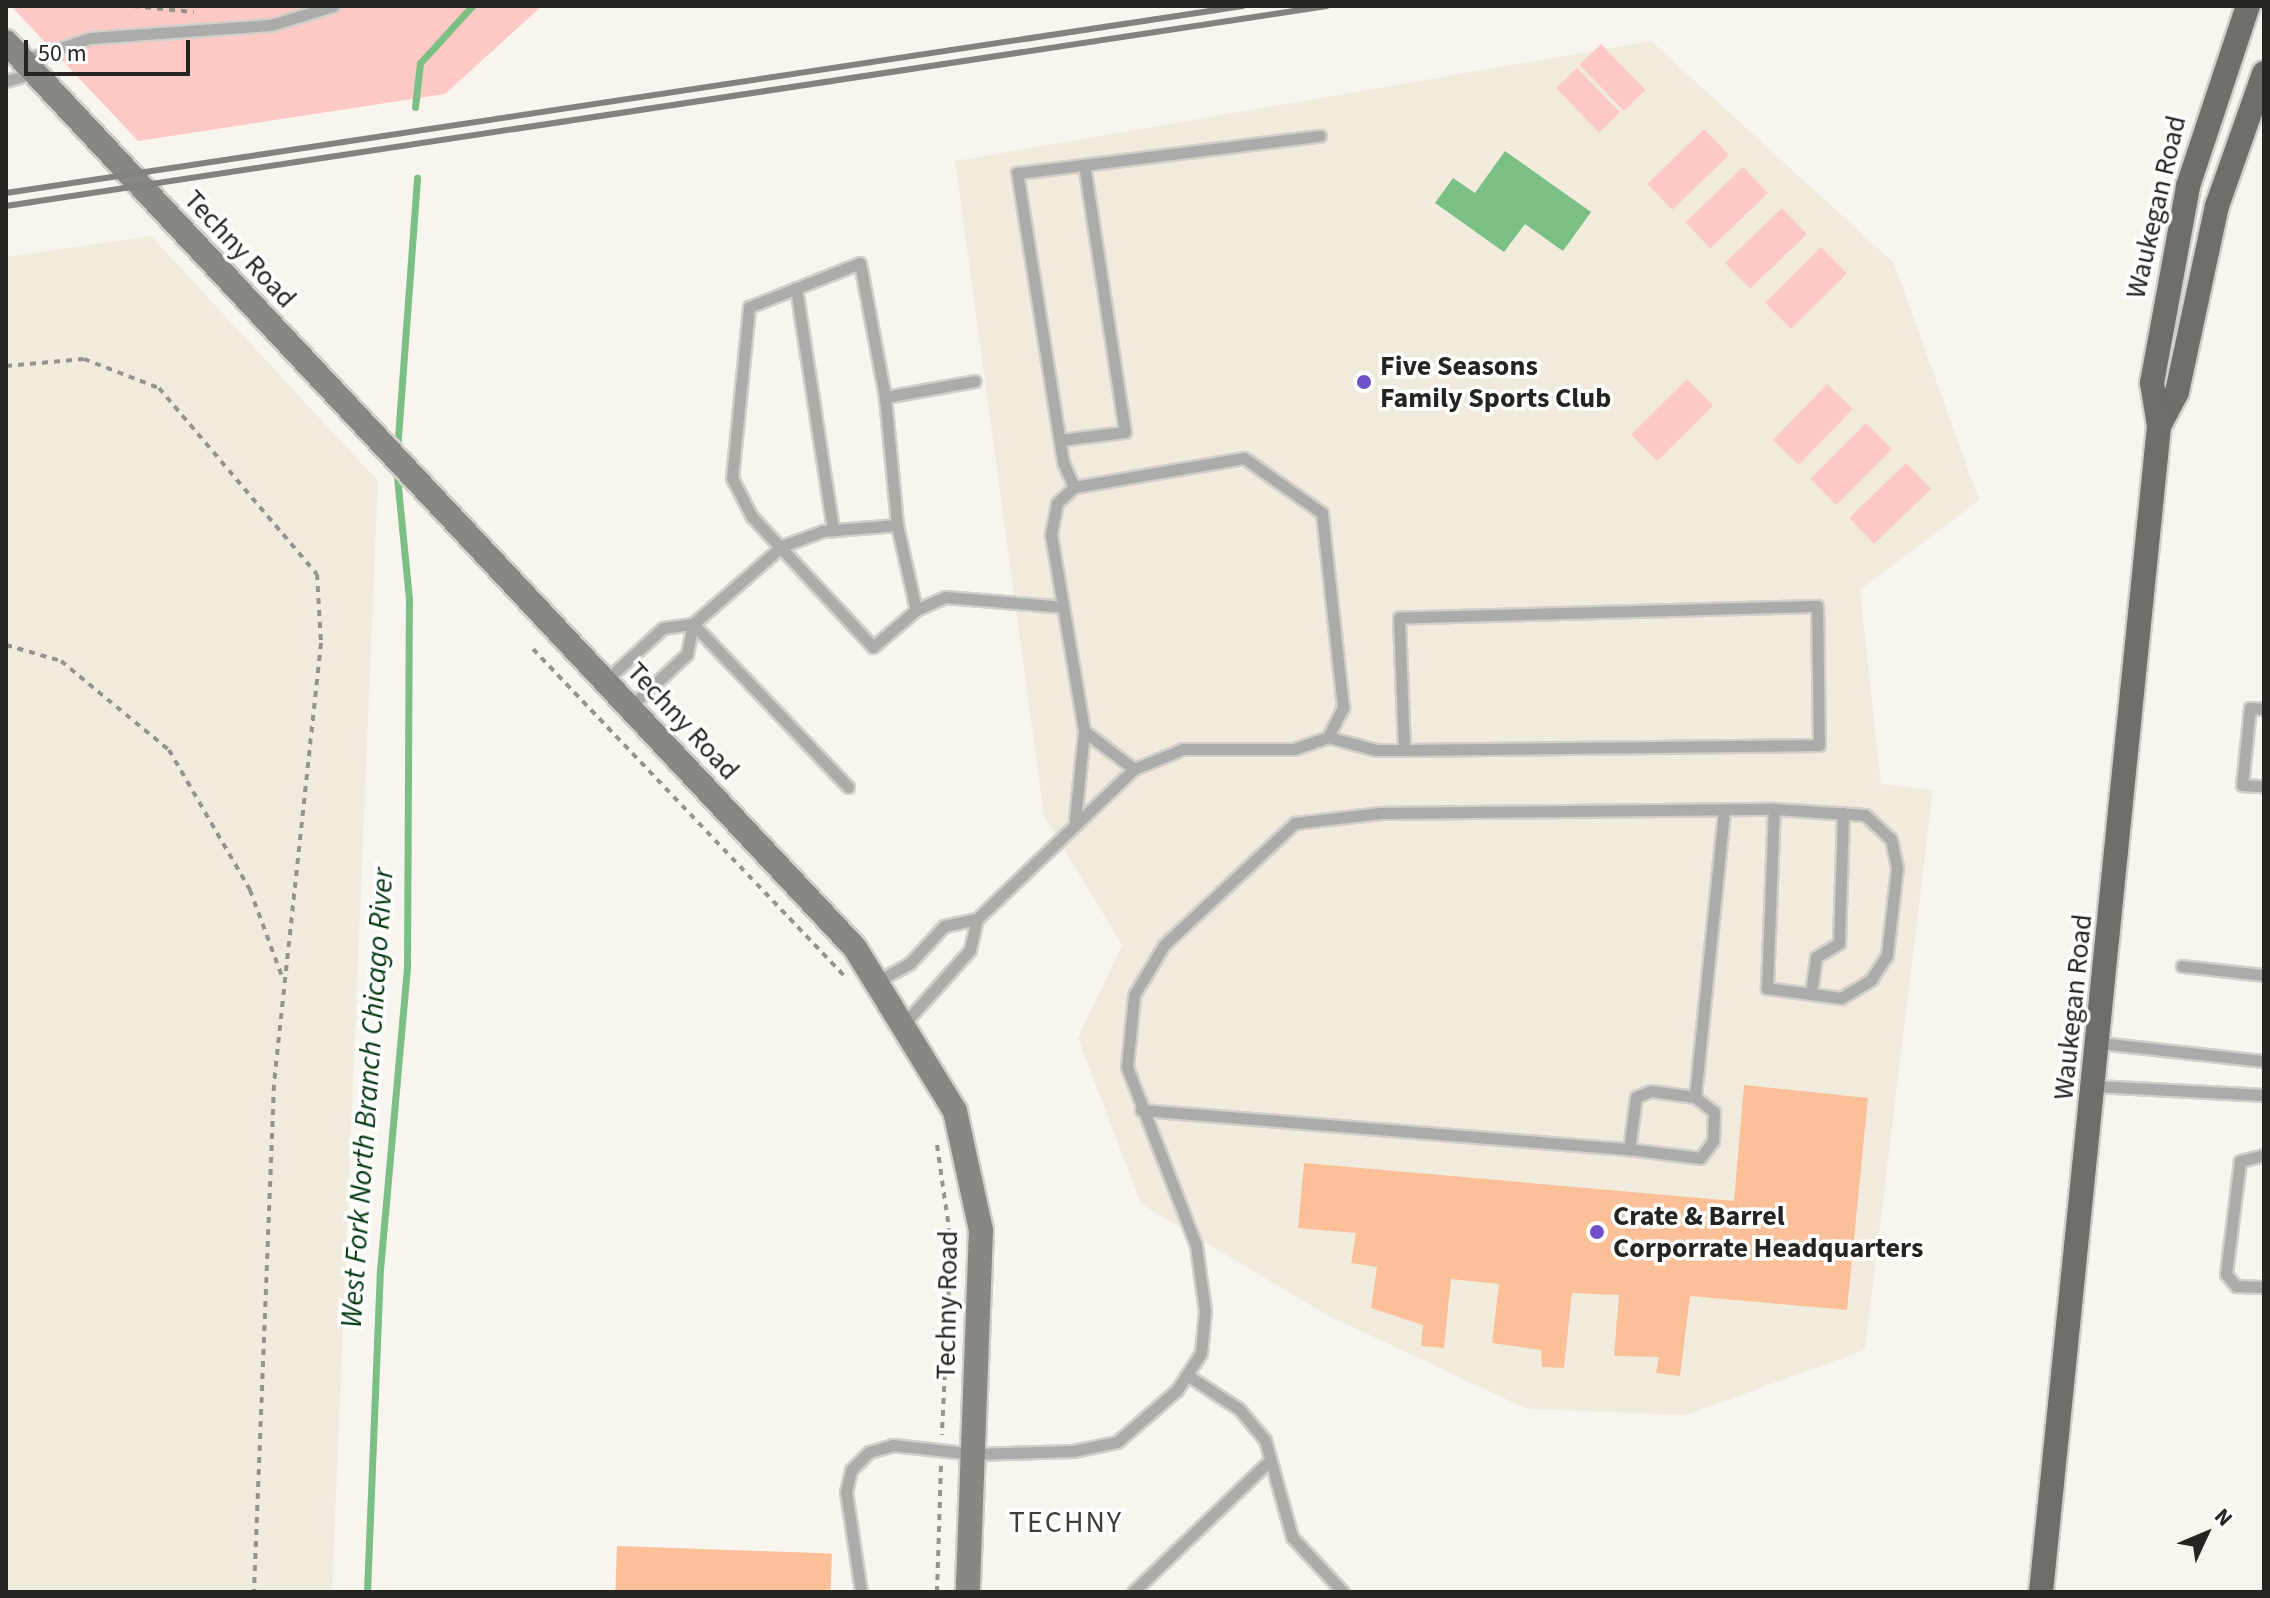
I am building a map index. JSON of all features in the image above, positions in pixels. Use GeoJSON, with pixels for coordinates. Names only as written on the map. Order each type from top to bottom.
{"type":"FeatureCollection","features":[{"type":"Feature","properties":{"kind":"main road","name":"Waukegan Road"},"geometry":{"type":"LineString","coordinates":[[2041,1592],[2096,1086],[2159,426],[2152,383],[2188,186],[2248,6]]}},
{"type":"Feature","properties":{"kind":"main road","name":"Techny Road"},"geometry":{"type":"LineString","coordinates":[[6,42],[855,948],[864,985],[903,1026],[955,1111],[981,1230],[968,1592]]}},
{"type":"Feature","properties":{"kind":"main road","name":"Waukegan Road"},"geometry":{"type":"LineString","coordinates":[[2159,426],[2177,392],[2217,206],[2264,73]]}},
{"type":"Feature","properties":{"kind":"lane"},"geometry":{"type":"LineString","coordinates":[[6,81],[29,66],[90,38],[271,25],[333,6]]}},
{"type":"Feature","properties":{"kind":"lane"},"geometry":{"type":"LineString","coordinates":[[1074,487],[1060,440],[1017,173],[1320,136]]}},
{"type":"Feature","properties":{"kind":"lane"},"geometry":{"type":"LineString","coordinates":[[1060,440],[1125,432],[1084,165]]}},
{"type":"Feature","properties":{"kind":"lane"},"geometry":{"type":"LineString","coordinates":[[916,610],[897,525],[885,397],[860,263],[749,307],[731,435],[732,478],[752,517],[873,647],[916,610],[945,597],[1063,607]]}},
{"type":"Feature","properties":{"kind":"lane"},"geometry":{"type":"LineString","coordinates":[[796,288],[833,530]]}},
{"type":"Feature","properties":{"kind":"lane"},"geometry":{"type":"LineString","coordinates":[[885,397],[975,381]]}},
{"type":"Feature","properties":{"kind":"lane"},"geometry":{"type":"LineString","coordinates":[[1075,820],[1084,731],[1051,535],[1057,503],[1074,487],[1244,458],[1322,513],[1343,707],[1328,737]]}},
{"type":"Feature","properties":{"kind":"lane"},"geometry":{"type":"LineString","coordinates":[[604,682],[663,628],[693,624],[782,546],[833,530],[897,525]]}},
{"type":"Feature","properties":{"kind":"lane"},"geometry":{"type":"LineString","coordinates":[[903,1026],[970,950],[977,919],[1075,820],[1134,769],[1183,749],[1294,749],[1328,737],[1404,750],[1819,745],[1817,606],[1399,618],[1404,750]]}},
{"type":"Feature","properties":{"kind":"lane"},"geometry":{"type":"LineString","coordinates":[[629,708],[687,654],[693,624]]}},
{"type":"Feature","properties":{"kind":"lane"},"geometry":{"type":"LineString","coordinates":[[693,624],[848,787]]}},
{"type":"Feature","properties":{"kind":"lane"},"geometry":{"type":"LineString","coordinates":[[2264,709],[2250,708],[2242,785],[2264,786]]}},
{"type":"Feature","properties":{"kind":"lane"},"geometry":{"type":"LineString","coordinates":[[1084,731],[1134,769]]}},
{"type":"Feature","properties":{"kind":"lane"},"geometry":{"type":"LineString","coordinates":[[861,1592],[846,1492],[851,1470],[869,1452],[893,1445],[973,1454],[1073,1451],[1117,1442],[1187,1375],[1201,1353],[1205,1311],[1196,1245],[1141,1110],[1127,1067],[1134,995],[1164,945],[1295,823],[1349,813],[1774,809],[1865,815],[1891,839],[1897,868],[1887,955],[1871,980],[1841,998],[1767,988],[1774,809]]}},
{"type":"Feature","properties":{"kind":"lane"},"geometry":{"type":"LineString","coordinates":[[1695,1097],[1724,810]]}},
{"type":"Feature","properties":{"kind":"lane"},"geometry":{"type":"LineString","coordinates":[[1811,993],[1816,957],[1839,943],[1843,813]]}},
{"type":"Feature","properties":{"kind":"lane"},"geometry":{"type":"LineString","coordinates":[[864,985],[910,963],[944,926],[977,919]]}},
{"type":"Feature","properties":{"kind":"lane"},"geometry":{"type":"LineString","coordinates":[[2182,966],[2264,975]]}},
{"type":"Feature","properties":{"kind":"lane"},"geometry":{"type":"LineString","coordinates":[[2100,1043],[2264,1061]]}},
{"type":"Feature","properties":{"kind":"lane"},"geometry":{"type":"LineString","coordinates":[[2096,1086],[2264,1095]]}},
{"type":"Feature","properties":{"kind":"lane"},"geometry":{"type":"LineString","coordinates":[[1141,1110],[1629,1149],[1700,1158],[1713,1141],[1714,1112],[1695,1097],[1636,1097],[1629,1149]]}},
{"type":"Feature","properties":{"kind":"lane"},"geometry":{"type":"LineString","coordinates":[[2264,1155],[2240,1161],[2226,1274],[2236,1286],[2264,1287]]}},
{"type":"Feature","properties":{"kind":"lane"},"geometry":{"type":"LineString","coordinates":[[1187,1375],[1239,1409],[1265,1440],[1292,1537],[1343,1592]]}},
{"type":"Feature","properties":{"kind":"lane"},"geometry":{"type":"LineString","coordinates":[[1133,1592],[1269,1461]]}},
{"type":"Feature","properties":{"kind":"path"},"geometry":{"type":"LineString","coordinates":[[133,6],[210,14]]}},
{"type":"Feature","properties":{"kind":"path"},"geometry":{"type":"LineString","coordinates":[[6,366],[84,359],[159,388],[317,574],[321,643],[284,981],[254,1592]]}},
{"type":"Feature","properties":{"kind":"path"},"geometry":{"type":"LineString","coordinates":[[6,645],[61,661],[169,750],[250,890],[284,981]]}},
{"type":"Feature","properties":{"kind":"path"},"geometry":{"type":"LineString","coordinates":[[533,649],[864,985]]}},
{"type":"Feature","properties":{"kind":"path"},"geometry":{"type":"LineString","coordinates":[[935,1132],[951,1242],[937,1592]]}},
{"type":"Feature","properties":{"kind":"shaded area"},"geometry":{"type":"Polygon","coordinates":[[[11,6],[542,6],[445,94],[138,141],[11,6]]]}},
{"type":"Feature","properties":{"kind":"shaded area"},"geometry":{"type":"Polygon","coordinates":[[[1651,41],[1894,263],[1979,500],[1860,590],[1881,784],[1933,790],[1865,1350],[1686,1415],[1527,1409],[1327,1315],[1141,1204],[1078,1038],[1122,945],[1044,816],[955,161],[1651,41]]]}},
{"type":"Feature","properties":{"kind":"shaded area"},"geometry":{"type":"Polygon","coordinates":[[[1601,44],[1645,90],[1624,111],[1579,65],[1601,44]]]}},
{"type":"Feature","properties":{"kind":"shaded area"},"geometry":{"type":"Polygon","coordinates":[[[1577,68],[1620,113],[1599,133],[1556,88],[1577,68]]]}},
{"type":"Feature","properties":{"kind":"shaded area"},"geometry":{"type":"Polygon","coordinates":[[[1704,129],[1729,155],[1672,210],[1647,184],[1704,129]]]}},
{"type":"Feature","properties":{"kind":"shaded area"},"geometry":{"type":"Polygon","coordinates":[[[1505,151],[1591,212],[1563,251],[1525,224],[1504,252],[1435,203],[1453,178],[1475,193],[1505,151]]]}},
{"type":"Feature","properties":{"kind":"shaded area"},"geometry":{"type":"Polygon","coordinates":[[[1743,167],[1768,193],[1710,248],[1685,223],[1743,167]]]}},
{"type":"Feature","properties":{"kind":"shaded area"},"geometry":{"type":"Polygon","coordinates":[[[1782,208],[1807,234],[1750,289],[1725,263],[1782,208]]]}},
{"type":"Feature","properties":{"kind":"shaded area"},"geometry":{"type":"Polygon","coordinates":[[[151,236],[378,481],[332,1592],[6,1592],[6,257],[151,236]]]}},
{"type":"Feature","properties":{"kind":"shaded area"},"geometry":{"type":"Polygon","coordinates":[[[1821,247],[1847,273],[1791,329],[1765,303],[1821,247]]]}},
{"type":"Feature","properties":{"kind":"shaded area"},"geometry":{"type":"Polygon","coordinates":[[[1687,379],[1713,405],[1657,461],[1631,435],[1687,379]]]}},
{"type":"Feature","properties":{"kind":"shaded area"},"geometry":{"type":"Polygon","coordinates":[[[1827,384],[1853,409],[1799,465],[1773,440],[1827,384]]]}},
{"type":"Feature","properties":{"kind":"shaded area"},"geometry":{"type":"Polygon","coordinates":[[[1866,423],[1892,449],[1836,505],[1810,479],[1866,423]]]}},
{"type":"Feature","properties":{"kind":"shaded area"},"geometry":{"type":"Polygon","coordinates":[[[1906,463],[1931,489],[1874,544],[1849,518],[1906,463]]]}},
{"type":"Feature","properties":{"kind":"building","name":"Crate & Barrel Corporrate Headquarters"},"geometry":{"type":"Polygon","coordinates":[[[1744,1085],[1868,1098],[1847,1310],[1690,1296],[1680,1376],[1656,1373],[1659,1357],[1614,1356],[1619,1295],[1572,1293],[1564,1368],[1542,1367],[1541,1350],[1492,1343],[1499,1284],[1451,1279],[1444,1348],[1421,1346],[1423,1325],[1371,1308],[1377,1267],[1351,1263],[1356,1233],[1298,1228],[1304,1163],[1734,1201],[1744,1085]]]}},
{"type":"Feature","properties":{"kind":"building"},"geometry":{"type":"Polygon","coordinates":[[[617,1546],[832,1554],[831,1592],[615,1592],[617,1546]]]}},
{"type":"Feature","properties":{"kind":"waterway","name":"West Fork North Branch Chicago River"},"geometry":{"type":"LineString","coordinates":[[415,107],[420,63],[472,6]]}},
{"type":"Feature","properties":{"kind":"waterway","name":"West Fork North Branch Chicago River"},"geometry":{"type":"LineString","coordinates":[[397,451],[417,178]]}},
{"type":"Feature","properties":{"kind":"waterway","name":"West Fork North Branch Chicago River"},"geometry":{"type":"LineString","coordinates":[[367,1592],[380,1270],[407,965],[409,599],[396,467]]}},
{"type":"Feature","properties":{"kind":"railway"},"geometry":{"type":"LineString","coordinates":[[6,193],[1243,6]]}},
{"type":"Feature","properties":{"kind":"railway"},"geometry":{"type":"LineString","coordinates":[[6,206],[1327,6]]}},
{"type":"Feature","properties":{"kind":"place","name":"Five Seasons Family Sports Club"},"geometry":{"type":"Point","coordinates":[1364,382]}},
{"type":"Feature","properties":{"kind":"place","name":"Crate & Barrel Corporrate Headquarters"},"geometry":{"type":"Point","coordinates":[1597,1232]}},
{"type":"Feature","properties":{"kind":"district","name":"TECHNY"},"geometry":{"type":"Point","coordinates":[1066,1523]}}]}
